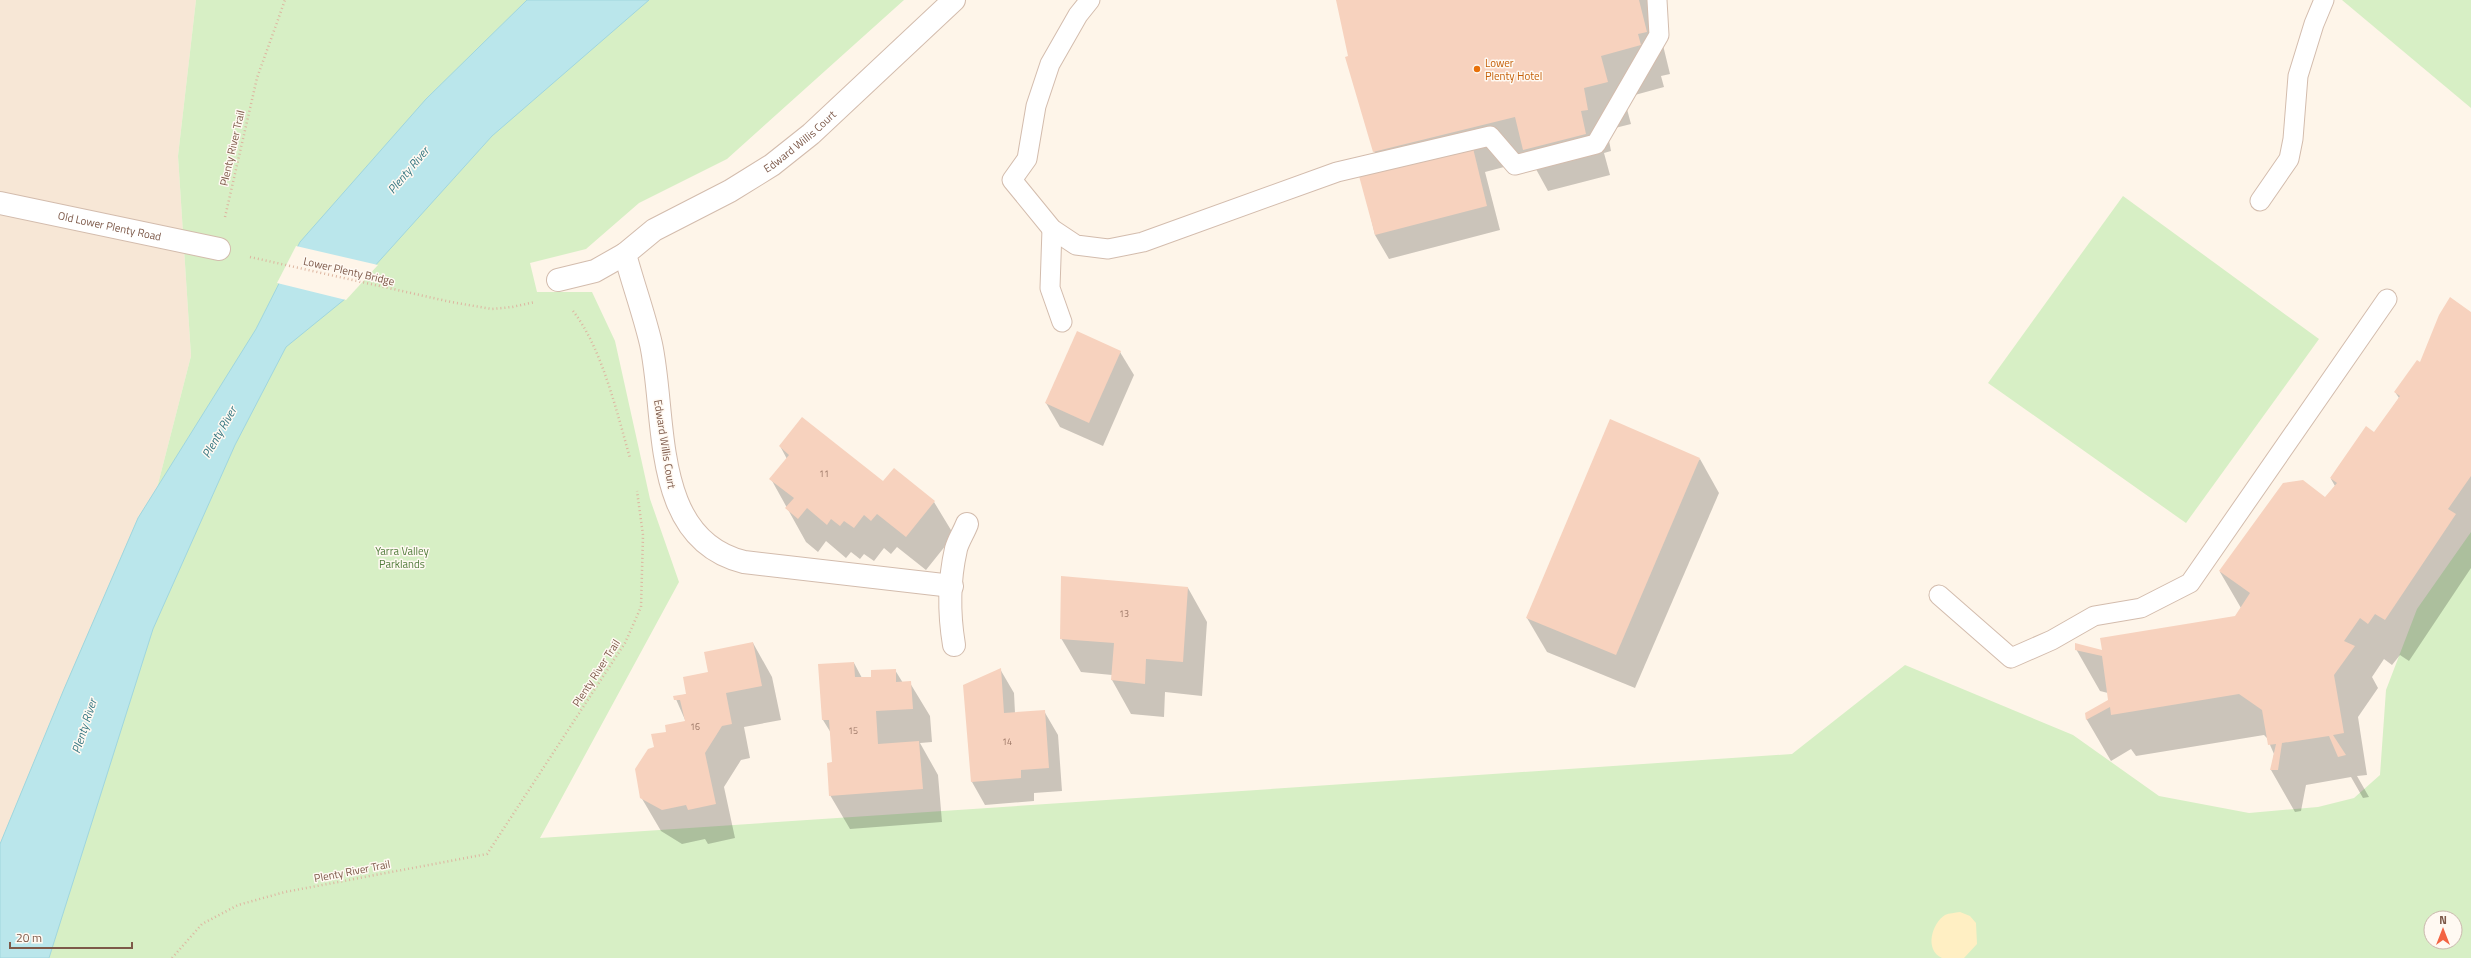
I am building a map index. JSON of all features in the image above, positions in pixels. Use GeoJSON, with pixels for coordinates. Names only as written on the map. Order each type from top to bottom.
{"type":"FeatureCollection","features":[{"type":"Feature","properties":{"kind":"street","name":"Edward Willis Court"},"geometry":{"type":"LineString","coordinates":[[558,280],[595,271],[625,254],[654,230],[730,191],[772,165],[811,134],[954,0]]}},
{"type":"Feature","properties":{"kind":"street","name":"Old Lower Plenty Road"},"geometry":{"type":"LineString","coordinates":[[0,203],[219,249]]}},
{"type":"Feature","properties":{"kind":"street","name":"Edward Willis Court"},"geometry":{"type":"LineString","coordinates":[[625,254],[651,345],[671,490],[682,515],[698,538],[713,550],[727,558],[744,562],[952,586]]}},
{"type":"Feature","properties":{"kind":"street"},"geometry":{"type":"LineString","coordinates":[[954,646],[951,626],[952,586],[956,548],[967,524]]}},
{"type":"Feature","properties":{"kind":"lane"},"geometry":{"type":"LineString","coordinates":[[1090,0],[1078,15],[1050,64],[1036,106],[1027,159],[1012,180],[1052,229],[1076,245],[1108,249],[1143,242],[1337,172],[1490,136],[1515,165],[1596,144],[1659,35],[1657,0]]}},
{"type":"Feature","properties":{"kind":"lane"},"geometry":{"type":"LineString","coordinates":[[2260,201],[2289,159],[2294,139],[2298,76],[2314,24],[2324,0]]}},
{"type":"Feature","properties":{"kind":"lane"},"geometry":{"type":"LineString","coordinates":[[1052,229],[1050,288],[1062,322]]}},
{"type":"Feature","properties":{"kind":"lane"},"geometry":{"type":"LineString","coordinates":[[1939,595],[2011,658],[2052,640],[2094,616],[2141,608],[2190,583],[2387,299]]}},
{"type":"Feature","properties":{"kind":"path","name":"Plenty River Trail"},"geometry":{"type":"LineString","coordinates":[[219,249],[257,78],[285,0]]}},
{"type":"Feature","properties":{"kind":"path","name":"Lower Plenty Bridge"},"geometry":{"type":"LineString","coordinates":[[219,249],[420,295],[492,309],[512,307],[540,300]]}},
{"type":"Feature","properties":{"kind":"path"},"geometry":{"type":"LineString","coordinates":[[568,305],[589,334],[614,404],[631,462]]}},
{"type":"Feature","properties":{"kind":"path","name":"Plenty River Trail"},"geometry":{"type":"LineString","coordinates":[[172,958],[202,924],[238,905],[285,892],[487,854],[626,644],[641,607],[643,535],[637,484]]}},
{"type":"Feature","properties":{"kind":"shaded area"},"geometry":{"type":"Polygon","coordinates":[[[0,0],[196,0],[178,156],[191,356],[157,488],[138,518],[64,689],[0,844],[0,0]]]}},
{"type":"Feature","properties":{"kind":"green space","name":"Yarra Valley Parklands"},"geometry":{"type":"Polygon","coordinates":[[[196,0],[904,0],[727,159],[639,203],[586,249],[530,263],[537,292],[592,292],[615,341],[650,499],[679,582],[540,838],[1792,754],[1905,665],[2073,735],[2159,796],[2249,813],[2318,807],[2354,798],[2380,775],[2386,690],[2417,609],[2471,532],[2471,958],[0,958],[0,844],[64,689],[138,518],[157,488],[191,356],[178,156],[196,0]]]}},
{"type":"Feature","properties":{"kind":"green space"},"geometry":{"type":"Polygon","coordinates":[[[2342,0],[2471,0],[2471,108],[2342,0]]]}},
{"type":"Feature","properties":{"kind":"green space"},"geometry":{"type":"Polygon","coordinates":[[[2123,196],[2319,339],[2186,523],[1988,383],[2123,196]]]}},
{"type":"Feature","properties":{"kind":"sand"},"geometry":{"type":"Polygon","coordinates":[[[1960,912],[1970,916],[1976,923],[1977,944],[1964,958],[1942,958],[1936,954],[1933,949],[1932,936],[1934,930],[1940,919],[1945,915],[1960,912]]]}},
{"type":"Feature","properties":{"kind":"water","name":"Plenty River"},"geometry":{"type":"Polygon","coordinates":[[[527,0],[649,0],[492,136],[345,299],[286,347],[235,445],[153,629],[49,958],[0,958],[0,844],[64,689],[138,518],[256,329],[300,242],[426,99],[527,0]]]}},
{"type":"Feature","properties":{"kind":"pier"},"geometry":{"type":"Polygon","coordinates":[[[296,246],[378,265],[346,300],[277,283],[296,246]]]}},
{"type":"Feature","properties":{"kind":"building","name":"Lower Plenty Hotel"},"geometry":{"type":"Polygon","coordinates":[[[1336,0],[1639,0],[1647,32],[1638,34],[1641,45],[1601,56],[1608,82],[1584,88],[1588,110],[1581,111],[1586,134],[1523,150],[1515,117],[1373,152],[1345,57],[1348,56],[1336,0]]]}},
{"type":"Feature","properties":{"kind":"building"},"geometry":{"type":"Polygon","coordinates":[[[1473,148],[1487,206],[1375,235],[1359,176],[1473,148]]]}},
{"type":"Feature","properties":{"kind":"building"},"geometry":{"type":"Polygon","coordinates":[[[2450,297],[2471,312],[2471,476],[2448,509],[2456,514],[2385,620],[2375,614],[2368,624],[2360,618],[2344,641],[2355,646],[2334,675],[2344,733],[2333,735],[2346,755],[2338,757],[2329,736],[2282,743],[2278,770],[2270,770],[2276,744],[2268,745],[2262,710],[2239,694],[2111,715],[2110,707],[2086,720],[2085,713],[2108,700],[2102,656],[2075,650],[2075,643],[2102,650],[2100,638],[2235,616],[2250,593],[2219,571],[2283,483],[2303,480],[2325,497],[2337,483],[2330,478],[2366,426],[2374,432],[2400,396],[2394,392],[2417,360],[2420,362],[2439,315],[2450,297]]]}},
{"type":"Feature","properties":{"kind":"building"},"geometry":{"type":"Polygon","coordinates":[[[1077,331],[1121,351],[1089,423],[1045,403],[1077,331]]]}},
{"type":"Feature","properties":{"kind":"building"},"geometry":{"type":"Polygon","coordinates":[[[802,417],[883,481],[894,468],[935,501],[906,537],[877,514],[871,521],[864,515],[854,528],[844,521],[840,526],[831,519],[827,525],[807,508],[798,519],[785,508],[794,498],[769,479],[789,455],[779,446],[802,417]]]}},
{"type":"Feature","properties":{"kind":"building"},"geometry":{"type":"Polygon","coordinates":[[[1610,419],[1700,458],[1616,655],[1526,618],[1610,419]]]}},
{"type":"Feature","properties":{"kind":"building"},"geometry":{"type":"Polygon","coordinates":[[[1061,576],[1188,587],[1183,662],[1146,659],[1145,684],[1111,680],[1114,643],[1060,639],[1061,576]]]}},
{"type":"Feature","properties":{"kind":"building"},"geometry":{"type":"Polygon","coordinates":[[[753,642],[762,686],[726,693],[732,724],[722,726],[705,753],[716,804],[688,810],[686,805],[662,810],[640,798],[635,769],[648,749],[654,747],[651,734],[666,732],[665,725],[685,721],[680,700],[674,700],[673,696],[686,694],[683,677],[708,672],[704,652],[753,642]]]}},
{"type":"Feature","properties":{"kind":"building"},"geometry":{"type":"Polygon","coordinates":[[[854,662],[855,677],[871,677],[871,670],[896,669],[896,682],[911,681],[913,709],[876,711],[878,744],[919,741],[923,789],[829,796],[827,763],[832,762],[829,720],[822,720],[818,664],[854,662]]]}},
{"type":"Feature","properties":{"kind":"building"},"geometry":{"type":"Polygon","coordinates":[[[1001,668],[1004,713],[1045,710],[1049,768],[1021,770],[1021,778],[971,782],[963,685],[1001,668]]]}},
{"type":"Feature","properties":{"kind":"place","name":"Lower Plenty Hotel"},"geometry":{"type":"Point","coordinates":[1477,69]}}]}
